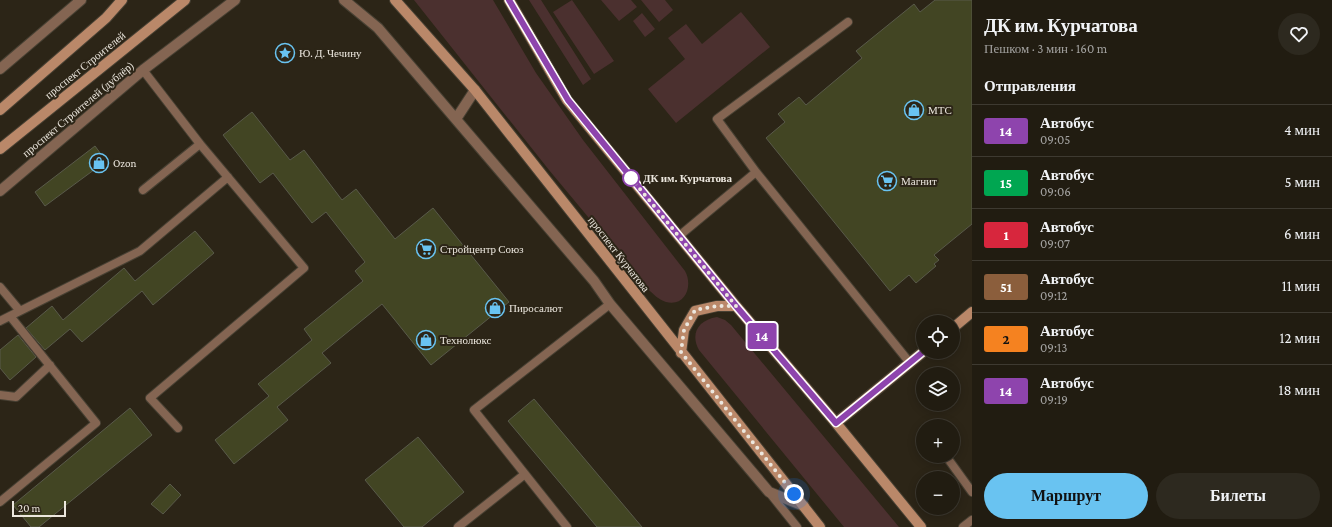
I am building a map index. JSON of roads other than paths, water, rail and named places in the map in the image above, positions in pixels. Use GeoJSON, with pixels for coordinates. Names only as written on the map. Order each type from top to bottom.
{"type":"FeatureCollection","features":[{"type":"Feature","properties":{"kind":"main road","name":"проспект Строителей"},"geometry":{"type":"LineString","coordinates":[[0,110],[106,18],[122,0]]}},
{"type":"Feature","properties":{"kind":"main road","name":"проспект Строителей"},"geometry":{"type":"LineString","coordinates":[[0,149],[185,0]]}},
{"type":"Feature","properties":{"kind":"main road","name":"проспект Курчатова"},"geometry":{"type":"LineString","coordinates":[[395,0],[475,90],[820,527]]}},
{"type":"Feature","properties":{"kind":"main road"},"geometry":{"type":"LineString","coordinates":[[509,0],[568,100],[678,236],[836,423],[921,527]]}},
{"type":"Feature","properties":{"kind":"main road"},"geometry":{"type":"LineString","coordinates":[[681,352],[684,330],[695,310],[717,306],[736,306]]}},
{"type":"Feature","properties":{"kind":"main road"},"geometry":{"type":"LineString","coordinates":[[960,322],[972,312]]}},
{"type":"Feature","properties":{"kind":"main road"},"geometry":{"type":"LineString","coordinates":[[836,423],[916,358]]}},
{"type":"Feature","properties":{"kind":"street"},"geometry":{"type":"LineString","coordinates":[[0,69],[81,0]]}},
{"type":"Feature","properties":{"kind":"street","name":"проспект Строителей (дублёр)"},"geometry":{"type":"LineString","coordinates":[[0,190],[143,70],[236,0]]}},
{"type":"Feature","properties":{"kind":"street"},"geometry":{"type":"LineString","coordinates":[[344,0],[378,28],[594,281],[610,304],[769,492],[804,506]]}},
{"type":"Feature","properties":{"kind":"street"},"geometry":{"type":"LineString","coordinates":[[456,119],[475,90]]}},
{"type":"Feature","properties":{"kind":"lane"},"geometry":{"type":"LineString","coordinates":[[848,22],[716,119],[756,172],[910,363]]}},
{"type":"Feature","properties":{"kind":"lane"},"geometry":{"type":"LineString","coordinates":[[143,70],[200,144],[304,268],[150,398],[178,428]]}},
{"type":"Feature","properties":{"kind":"lane"},"geometry":{"type":"LineString","coordinates":[[143,190],[200,144]]}},
{"type":"Feature","properties":{"kind":"lane"},"geometry":{"type":"LineString","coordinates":[[678,236],[756,172]]}},
{"type":"Feature","properties":{"kind":"lane"},"geometry":{"type":"LineString","coordinates":[[0,321],[140,251],[228,177]]}},
{"type":"Feature","properties":{"kind":"lane"},"geometry":{"type":"LineString","coordinates":[[0,287],[20,311]]}},
{"type":"Feature","properties":{"kind":"lane"},"geometry":{"type":"LineString","coordinates":[[567,527],[474,410],[610,304]]}},
{"type":"Feature","properties":{"kind":"lane"},"geometry":{"type":"LineString","coordinates":[[0,501],[96,423],[10,316]]}},
{"type":"Feature","properties":{"kind":"lane"},"geometry":{"type":"LineString","coordinates":[[0,395],[16,397],[50,365]]}},
{"type":"Feature","properties":{"kind":"lane"},"geometry":{"type":"LineString","coordinates":[[951,463],[972,492]]}},
{"type":"Feature","properties":{"kind":"lane"},"geometry":{"type":"LineString","coordinates":[[458,527],[525,474]]}},
{"type":"Feature","properties":{"kind":"lane"},"geometry":{"type":"LineString","coordinates":[[769,492],[796,527]]}},
{"type":"Feature","properties":{"kind":"lane"},"geometry":{"type":"LineString","coordinates":[[962,527],[972,520]]}},
{"type":"Feature","properties":{"kind":"place","name":"Ю. Д. Чечину"},"geometry":{"type":"Point","coordinates":[285,53]}},
{"type":"Feature","properties":{"kind":"place","name":"МТС"},"geometry":{"type":"Point","coordinates":[914,110]}},
{"type":"Feature","properties":{"kind":"place","name":"Ozon"},"geometry":{"type":"Point","coordinates":[99,163]}},
{"type":"Feature","properties":{"kind":"place","name":"ДК им. Курчатова"},"geometry":{"type":"Point","coordinates":[631,178]}},
{"type":"Feature","properties":{"kind":"place","name":"Магнит"},"geometry":{"type":"Point","coordinates":[887,181]}},
{"type":"Feature","properties":{"kind":"place","name":"Стройцентр Союз"},"geometry":{"type":"Point","coordinates":[426,249]}},
{"type":"Feature","properties":{"kind":"place","name":"Пиросалют"},"geometry":{"type":"Point","coordinates":[495,308]}},
{"type":"Feature","properties":{"kind":"place","name":"Технолюкс"},"geometry":{"type":"Point","coordinates":[426,340]}}]}
